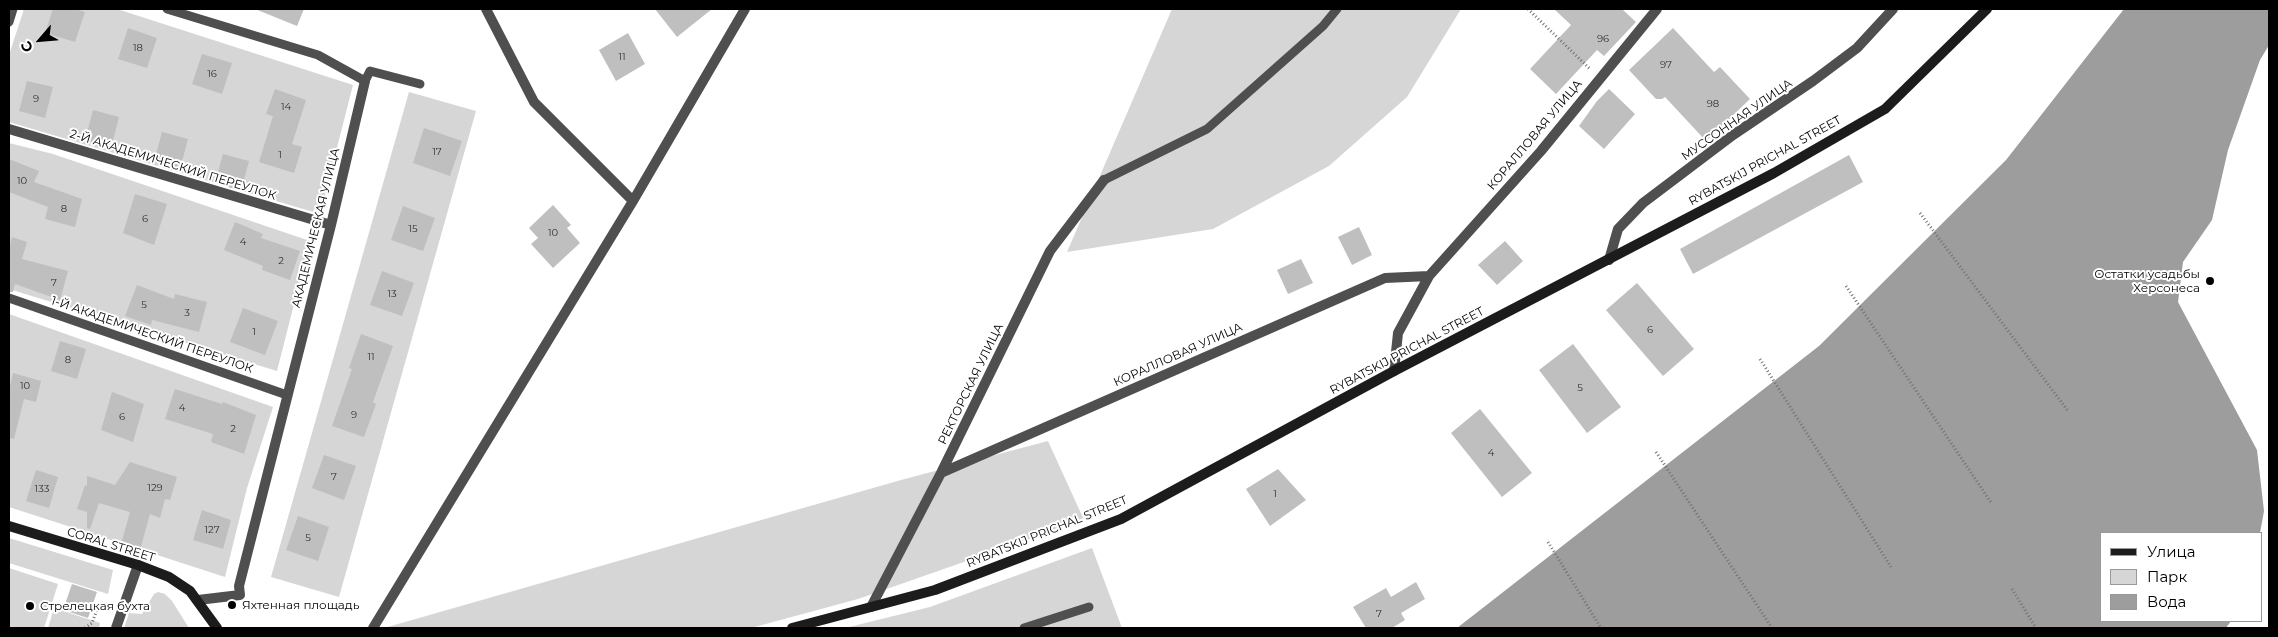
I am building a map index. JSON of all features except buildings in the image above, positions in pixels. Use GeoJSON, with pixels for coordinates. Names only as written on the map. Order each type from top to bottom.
{"type":"FeatureCollection","features":[{"type":"Feature","properties":{"kind":"main road","name":"RYBATSKIJ PRICHAL STREET"},"geometry":{"type":"LineString","coordinates":[[792,628],[935,590],[1121,519],[1394,372],[1774,173],[1885,109],[1987,9]]}},
{"type":"Feature","properties":{"kind":"main road","name":"CORAL STREET"},"geometry":{"type":"LineString","coordinates":[[9,526],[138,565],[175,580],[190,590],[217,628]]}},
{"type":"Feature","properties":{"kind":"street"},"geometry":{"type":"LineString","coordinates":[[486,9],[534,102],[633,201]]}},
{"type":"Feature","properties":{"kind":"street"},"geometry":{"type":"LineString","coordinates":[[374,628],[633,201],[737,14],[745,9]]}},
{"type":"Feature","properties":{"kind":"street","name":"КОРАЛЛОВАЯ УЛИЦА"},"geometry":{"type":"LineString","coordinates":[[1394,372],[1398,333],[1429,276],[1541,151],[1657,9]]}},
{"type":"Feature","properties":{"kind":"street","name":"МУССОННАЯ УЛИЦА"},"geometry":{"type":"LineString","coordinates":[[1608,260],[1618,230],[1643,203],[1733,135],[1814,81],[1857,48],[1893,9]]}},
{"type":"Feature","properties":{"kind":"street","name":"АКАДЕМИЧЕСКАЯ УЛИЦА"},"geometry":{"type":"LineString","coordinates":[[198,600],[240,595],[239,586],[331,226],[365,81]]}},
{"type":"Feature","properties":{"kind":"street","name":"2-Й АКАДЕМИЧЕСКИЙ ПЕРЕУЛОК"},"geometry":{"type":"LineString","coordinates":[[9,129],[331,226]]}},
{"type":"Feature","properties":{"kind":"street","name":"РЕКТОРСКАЯ УЛИЦА"},"geometry":{"type":"LineString","coordinates":[[871,608],[941,473],[1050,251],[1104,180]]}},
{"type":"Feature","properties":{"kind":"street","name":"КОРАЛЛОВАЯ УЛИЦА"},"geometry":{"type":"LineString","coordinates":[[941,473],[1385,278],[1429,276]]}},
{"type":"Feature","properties":{"kind":"street"},"geometry":{"type":"LineString","coordinates":[[116,628],[138,565]]}},
{"type":"Feature","properties":{"kind":"lane"},"geometry":{"type":"LineString","coordinates":[[9,22],[13,9]]}},
{"type":"Feature","properties":{"kind":"lane"},"geometry":{"type":"LineString","coordinates":[[167,9],[318,55],[365,81],[370,71],[420,84]]}},
{"type":"Feature","properties":{"kind":"lane"},"geometry":{"type":"LineString","coordinates":[[1104,180],[1207,129],[1323,26],[1337,9]]}},
{"type":"Feature","properties":{"kind":"lane","name":"1-Й АКАДЕМИЧЕСКИЙ ПЕРЕУЛОК"},"geometry":{"type":"LineString","coordinates":[[9,298],[287,395]]}},
{"type":"Feature","properties":{"kind":"lane"},"geometry":{"type":"LineString","coordinates":[[1024,628],[1090,607]]}},
{"type":"Feature","properties":{"kind":"path"},"geometry":{"type":"LineString","coordinates":[[1528,9],[1599,78]]}},
{"type":"Feature","properties":{"kind":"path"},"geometry":{"type":"LineString","coordinates":[[1920,213],[2068,412]]}},
{"type":"Feature","properties":{"kind":"path"},"geometry":{"type":"LineString","coordinates":[[1846,286],[1992,504]]}},
{"type":"Feature","properties":{"kind":"path"},"geometry":{"type":"LineString","coordinates":[[1760,359],[1891,567]]}},
{"type":"Feature","properties":{"kind":"path"},"geometry":{"type":"LineString","coordinates":[[1656,452],[1772,628]]}},
{"type":"Feature","properties":{"kind":"path"},"geometry":{"type":"LineString","coordinates":[[1548,542],[1601,628]]}},
{"type":"Feature","properties":{"kind":"path"},"geometry":{"type":"LineString","coordinates":[[2012,589],[2036,628]]}},
{"type":"Feature","properties":{"kind":"path"},"geometry":{"type":"LineString","coordinates":[[85,628],[92,623],[98,607]]}},
{"type":"Feature","properties":{"kind":"green space"},"geometry":{"type":"Polygon","coordinates":[[[24,9],[117,9],[353,85],[320,214],[9,122],[9,55],[24,9]]]}},
{"type":"Feature","properties":{"kind":"green space"},"geometry":{"type":"Polygon","coordinates":[[[1172,9],[1461,9],[1407,97],[1329,166],[1213,229],[1067,252],[1172,9]]]}},
{"type":"Feature","properties":{"kind":"green space"},"geometry":{"type":"Polygon","coordinates":[[[409,92],[476,111],[339,597],[271,577],[409,92]]]}},
{"type":"Feature","properties":{"kind":"green space"},"geometry":{"type":"Polygon","coordinates":[[[9,143],[53,154],[310,241],[277,371],[9,289],[9,143]]]}},
{"type":"Feature","properties":{"kind":"green space"},"geometry":{"type":"Polygon","coordinates":[[[9,314],[273,407],[247,488],[225,577],[9,507],[9,314]]]}},
{"type":"Feature","properties":{"kind":"green space"},"geometry":{"type":"Polygon","coordinates":[[[1048,441],[1084,520],[858,599],[751,628],[384,628],[901,480],[1048,441]]]}},
{"type":"Feature","properties":{"kind":"green space"},"geometry":{"type":"Polygon","coordinates":[[[9,538],[113,570],[108,594],[9,563],[9,538]]]}},
{"type":"Feature","properties":{"kind":"green space"},"geometry":{"type":"Polygon","coordinates":[[[1092,548],[1122,628],[845,628],[930,607],[1092,548]]]}},
{"type":"Feature","properties":{"kind":"green space","name":"Стрелецкая бухта"},"geometry":{"type":"Polygon","coordinates":[[[9,568],[58,584],[44,628],[9,628],[9,568]]]}},
{"type":"Feature","properties":{"kind":"green space"},"geometry":{"type":"Polygon","coordinates":[[[158,592],[165,594],[172,601],[189,628],[124,628],[129,613],[142,614],[154,594],[158,592]]]}},
{"type":"Feature","properties":{"kind":"green space"},"geometry":{"type":"Polygon","coordinates":[[[54,608],[100,623],[99,628],[48,628],[54,608]]]}},
{"type":"Feature","properties":{"kind":"water"},"geometry":{"type":"Polygon","coordinates":[[[2124,9],[2269,9],[2269,45],[2260,60],[2228,150],[2212,220],[2183,262],[2178,302],[2257,450],[2264,511],[2260,532],[2100,532],[2100,622],[2230,622],[2226,628],[1457,628],[1819,346],[2006,160],[2124,9]]]}},
{"type":"Feature","properties":{"kind":"place","name":"Остатки усадьбы Херсонеса"},"geometry":{"type":"Point","coordinates":[2210,281]}},
{"type":"Feature","properties":{"kind":"place","name":"Яхтенная площадь"},"geometry":{"type":"Point","coordinates":[232,605]}},
{"type":"Feature","properties":{"kind":"place","name":"Стрелецкая бухта"},"geometry":{"type":"Point","coordinates":[30,606]}}]}
